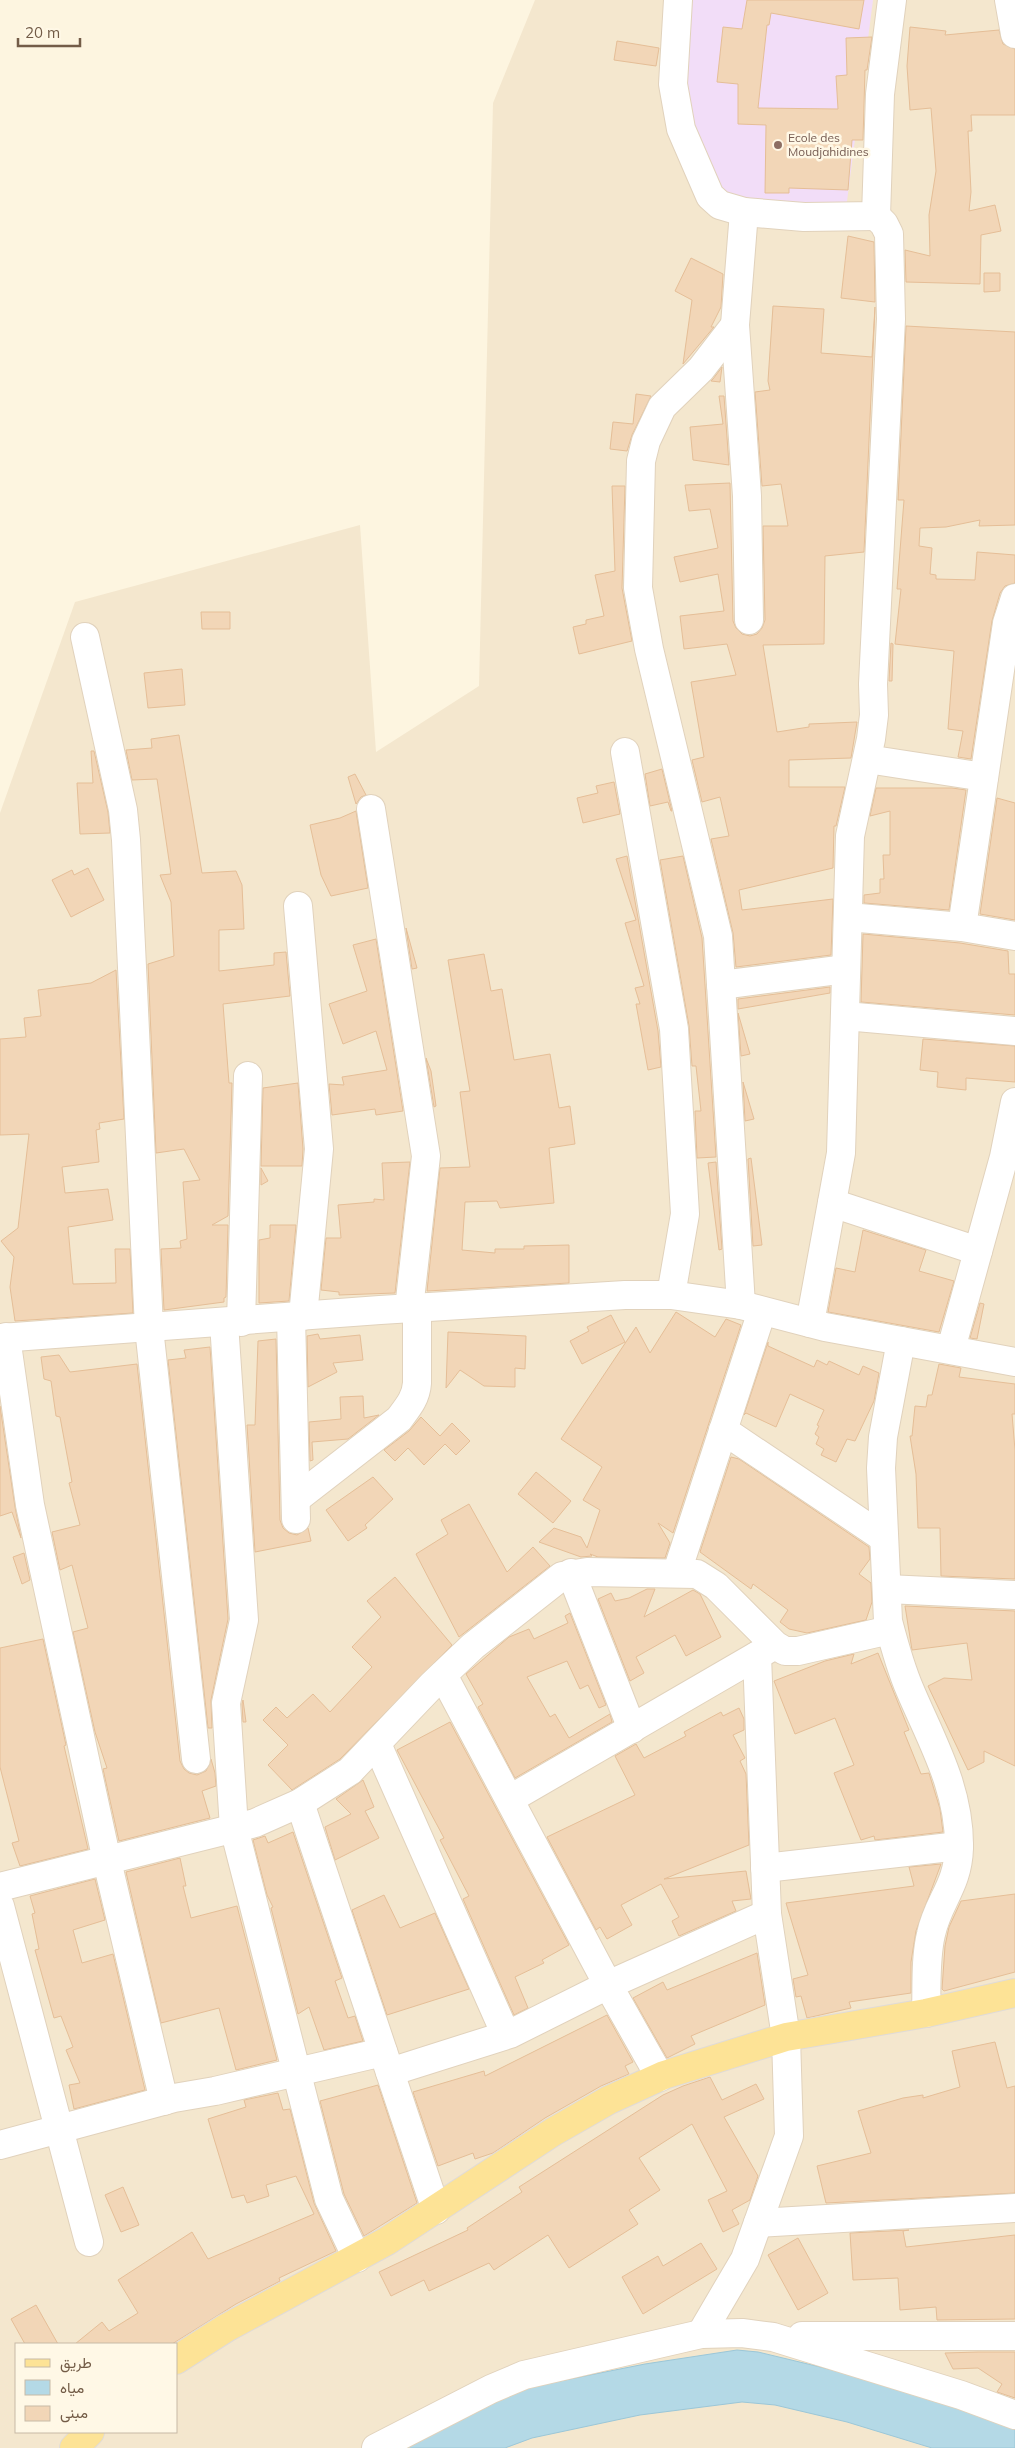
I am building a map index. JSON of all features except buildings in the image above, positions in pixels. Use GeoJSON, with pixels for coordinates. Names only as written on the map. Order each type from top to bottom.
{"type":"FeatureCollection","features":[{"type":"Feature","properties":{"kind":"main road"},"geometry":{"type":"LineString","coordinates":[[178,2359],[226,2328],[357,2258],[436,2210],[553,2132],[608,2100],[660,2077],[786,2037],[926,2013],[1015,1993]]}},
{"type":"Feature","properties":{"kind":"main road"},"geometry":{"type":"LineString","coordinates":[[74,2448],[89,2433]]}},
{"type":"Feature","properties":{"kind":"street"},"geometry":{"type":"LineString","coordinates":[[678,0],[673,84],[681,129],[710,196],[720,205],[744,212],[804,217],[876,216],[884,224],[888,234],[891,320],[873,684],[874,715],[867,759],[850,836],[840,1153],[810,1323]]}},
{"type":"Feature","properties":{"kind":"street"},"geometry":{"type":"LineString","coordinates":[[876,216],[880,94],[892,0]]}},
{"type":"Feature","properties":{"kind":"street"},"geometry":{"type":"LineString","coordinates":[[1009,0],[1015,34]]}},
{"type":"Feature","properties":{"kind":"street"},"geometry":{"type":"LineString","coordinates":[[744,212],[735,325],[747,496],[749,620]]}},
{"type":"Feature","properties":{"kind":"street"},"geometry":{"type":"LineString","coordinates":[[676,1572],[723,1430],[752,1308],[718,936],[649,649],[638,588],[641,461],[646,441],[662,407],[701,369],[735,325]]}},
{"type":"Feature","properties":{"kind":"street"},"geometry":{"type":"LineString","coordinates":[[962,927],[1007,623],[1015,598]]}},
{"type":"Feature","properties":{"kind":"street"},"geometry":{"type":"LineString","coordinates":[[85,636],[123,810],[126,840],[150,1328],[196,1759]]}},
{"type":"Feature","properties":{"kind":"street"},"geometry":{"type":"LineString","coordinates":[[625,752],[674,1029],[685,1214],[671,1296]]}},
{"type":"Feature","properties":{"kind":"street"},"geometry":{"type":"LineString","coordinates":[[867,759],[984,777]]}},
{"type":"Feature","properties":{"kind":"street"},"geometry":{"type":"LineString","coordinates":[[298,906],[319,1149],[297,1317],[296,1509],[400,1419],[412,1403],[416,1393],[413,1308],[426,1156],[371,809]]}},
{"type":"Feature","properties":{"kind":"street"},"geometry":{"type":"LineString","coordinates":[[848,917],[962,927],[1015,936]]}},
{"type":"Feature","properties":{"kind":"street"},"geometry":{"type":"LineString","coordinates":[[721,985],[846,969]]}},
{"type":"Feature","properties":{"kind":"street"},"geometry":{"type":"LineString","coordinates":[[845,1016],[1015,1031]]}},
{"type":"Feature","properties":{"kind":"street"},"geometry":{"type":"LineString","coordinates":[[248,1076],[233,1322],[244,1620],[226,1703],[234,1828],[329,2199],[357,2258]]}},
{"type":"Feature","properties":{"kind":"street"},"geometry":{"type":"LineString","coordinates":[[950,1348],[1011,1143],[1015,1102]]}},
{"type":"Feature","properties":{"kind":"street"},"geometry":{"type":"LineString","coordinates":[[832,1203],[978,1251]]}},
{"type":"Feature","properties":{"kind":"street"},"geometry":{"type":"LineString","coordinates":[[164,2101],[107,1861],[30,1505],[3,1338],[413,1308],[625,1296],[671,1296],[752,1308],[810,1323],[901,1341],[950,1348],[1015,1362]]}},
{"type":"Feature","properties":{"kind":"street"},"geometry":{"type":"LineString","coordinates":[[901,1341],[883,1437],[881,1468],[890,1630],[909,1689],[948,1774],[954,1799],[959,1846],[957,1873],[931,1932],[926,2013]]}},
{"type":"Feature","properties":{"kind":"street"},"geometry":{"type":"LineString","coordinates":[[723,1430],[884,1538]]}},
{"type":"Feature","properties":{"kind":"street"},"geometry":{"type":"LineString","coordinates":[[0,1887],[255,1823],[300,1803],[350,1771],[443,1675],[495,1628],[562,1576],[571,1573],[676,1572],[697,1574],[704,1577],[766,1650],[765,1868],[767,1914],[786,2037],[789,2136],[745,2259],[701,2334]]}},
{"type":"Feature","properties":{"kind":"street"},"geometry":{"type":"LineString","coordinates":[[571,1573],[632,1729]]}},
{"type":"Feature","properties":{"kind":"street"},"geometry":{"type":"LineString","coordinates":[[887,1589],[1015,1595]]}},
{"type":"Feature","properties":{"kind":"street"},"geometry":{"type":"LineString","coordinates":[[510,1800],[766,1650],[798,1651],[890,1630]]}},
{"type":"Feature","properties":{"kind":"street"},"geometry":{"type":"LineString","coordinates":[[443,1675],[608,1986],[660,2077]]}},
{"type":"Feature","properties":{"kind":"street"},"geometry":{"type":"LineString","coordinates":[[377,1744],[505,2033]]}},
{"type":"Feature","properties":{"kind":"street"},"geometry":{"type":"LineString","coordinates":[[300,1803],[436,2210]]}},
{"type":"Feature","properties":{"kind":"street"},"geometry":{"type":"LineString","coordinates":[[765,1868],[959,1846]]}},
{"type":"Feature","properties":{"kind":"street"},"geometry":{"type":"LineString","coordinates":[[0,1906],[58,2129],[90,2242]]}},
{"type":"Feature","properties":{"kind":"street"},"geometry":{"type":"LineString","coordinates":[[0,2145],[164,2101],[298,2073],[386,2062],[505,2033],[510,2034],[608,1986],[767,1914]]}},
{"type":"Feature","properties":{"kind":"street"},"geometry":{"type":"LineString","coordinates":[[758,2222],[1015,2208]]}},
{"type":"Feature","properties":{"kind":"street"},"geometry":{"type":"LineString","coordinates":[[376,2448],[491,2389],[524,2376],[701,2334],[742,2333],[773,2337],[1015,2336]]}},
{"type":"Feature","properties":{"kind":"street"},"geometry":{"type":"LineString","coordinates":[[773,2337],[952,2392],[1015,2415]]}},
{"type":"Feature","properties":{"kind":"shaded area"},"geometry":{"type":"Polygon","coordinates":[[[535,0],[1015,0],[1015,2448],[0,2448],[0,813],[75,602],[360,525],[376,752],[479,686],[493,103],[535,0]]]}},
{"type":"Feature","properties":{"kind":"shaded area","name":"Ecole des Moudjahidines"},"geometry":{"type":"Polygon","coordinates":[[[689,0],[873,0],[846,209],[723,196],[682,94],[689,0]]]}},
{"type":"Feature","properties":{"kind":"water"},"geometry":{"type":"Polygon","coordinates":[[[737,2350],[758,2352],[920,2391],[1015,2424],[1015,2448],[932,2448],[847,2422],[775,2405],[742,2402],[640,2415],[532,2438],[505,2448],[395,2448],[510,2391],[645,2364],[737,2350]]]}},
{"type":"Feature","properties":{"kind":"place","name":"Ecole des Moudjahidines"},"geometry":{"type":"Point","coordinates":[778,145]}}]}
